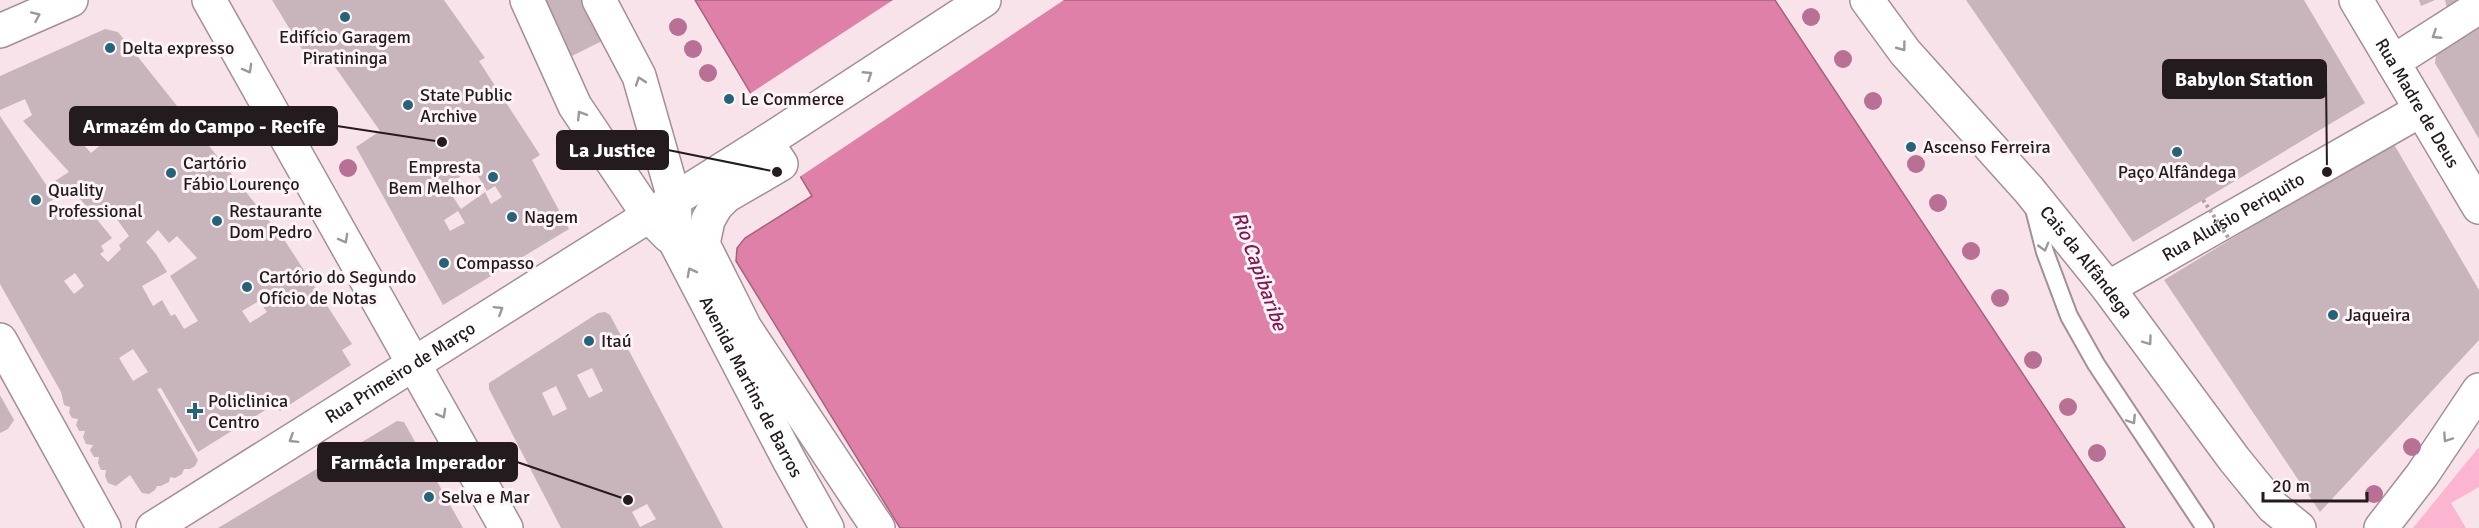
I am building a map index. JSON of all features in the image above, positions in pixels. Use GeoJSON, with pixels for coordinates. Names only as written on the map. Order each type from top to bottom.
{"type":"FeatureCollection","features":[{"type":"Feature","properties":{"kind":"main road"},"geometry":{"type":"LineString","coordinates":[[0,31],[71,0]]}},
{"type":"Feature","properties":{"kind":"main road"},"geometry":{"type":"LineString","coordinates":[[209,0],[506,528]]}},
{"type":"Feature","properties":{"kind":"main road"},"geometry":{"type":"LineString","coordinates":[[527,0],[575,106],[662,207]]}},
{"type":"Feature","properties":{"kind":"main road","name":"Avenida Martins de Barros"},"geometry":{"type":"LineString","coordinates":[[599,0],[639,76],[662,207],[676,243],[827,528]]}},
{"type":"Feature","properties":{"kind":"main road","name":"Rua Primeiro de Março"},"geometry":{"type":"LineString","coordinates":[[153,528],[766,142],[984,0]]}},
{"type":"Feature","properties":{"kind":"main road","name":"Cais da Alfândega"},"geometry":{"type":"LineString","coordinates":[[1867,0],[1905,52],[2029,190],[2108,288],[2234,459],[2273,507],[2299,528]]}},
{"type":"Feature","properties":{"kind":"main road","name":"Rua Madre de Deus"},"geometry":{"type":"LineString","coordinates":[[2356,0],[2479,207]]}},
{"type":"Feature","properties":{"kind":"main road"},"geometry":{"type":"LineString","coordinates":[[2393,62],[2479,7]]}},
{"type":"Feature","properties":{"kind":"main road","name":"Rua Aluísio Periquito"},"geometry":{"type":"LineString","coordinates":[[2108,288],[2421,110]]}},
{"type":"Feature","properties":{"kind":"main road"},"geometry":{"type":"LineString","coordinates":[[766,142],[782,164],[726,196],[716,206],[708,220],[703,244],[745,328],[878,528]]}},
{"type":"Feature","properties":{"kind":"main road"},"geometry":{"type":"LineString","coordinates":[[0,340],[104,528]]}},
{"type":"Feature","properties":{"kind":"main road"},"geometry":{"type":"LineString","coordinates":[[2381,528],[2422,475],[2479,390]]}},
{"type":"Feature","properties":{"kind":"lane"},"geometry":{"type":"LineString","coordinates":[[2029,190],[2044,252],[2069,316],[2102,373],[2205,528]]}},
{"type":"Feature","properties":{"kind":"path"},"geometry":{"type":"LineString","coordinates":[[2203,200],[2230,240]]}},
{"type":"Feature","properties":{"kind":"shaded area"},"geometry":{"type":"Polygon","coordinates":[[[2479,447],[2479,487],[2451,503],[2466,528],[2413,528],[2479,447]]]}},
{"type":"Feature","properties":{"kind":"water","name":"Rio Capibaribe"},"geometry":{"type":"Polygon","coordinates":[[[695,0],[1775,0],[2125,528],[900,528],[736,261],[737,248],[745,238],[812,196],[695,0]]]}},
{"type":"Feature","properties":{"kind":"pier"},"geometry":{"type":"Polygon","coordinates":[[[893,0],[1064,0],[798,178],[748,95],[893,0]]]}},
{"type":"Feature","properties":{"kind":"building"},"geometry":{"type":"Polygon","coordinates":[[[272,0],[444,0],[485,58],[479,61],[540,155],[532,160],[569,229],[443,305],[356,147],[380,131],[326,54],[311,64],[272,0]],[[473,168],[446,186],[461,209],[485,192],[491,204],[502,197],[495,186],[487,191],[473,168]],[[458,211],[444,220],[450,231],[465,223],[458,211]]]}},
{"type":"Feature","properties":{"kind":"building"},"geometry":{"type":"Polygon","coordinates":[[[538,0],[584,0],[604,40],[566,59],[538,0]]]}},
{"type":"Feature","properties":{"kind":"building","name":"Paço Alfândega"},"geometry":{"type":"Polygon","coordinates":[[[1966,0],[2304,0],[2365,103],[2133,242],[1966,0]]]}},
{"type":"Feature","properties":{"kind":"building"},"geometry":{"type":"Polygon","coordinates":[[[2419,0],[2435,0],[2421,6],[2419,0]]]}},
{"type":"Feature","properties":{"kind":"building"},"geometry":{"type":"Polygon","coordinates":[[[2445,0],[2460,0],[2447,8],[2445,0]]]}},
{"type":"Feature","properties":{"kind":"building"},"geometry":{"type":"Polygon","coordinates":[[[2479,27],[2479,139],[2435,63],[2436,55],[2479,27]]]}},
{"type":"Feature","properties":{"kind":"building"},"geometry":{"type":"Polygon","coordinates":[[[105,29],[118,32],[285,241],[352,344],[342,350],[351,365],[280,411],[275,404],[198,452],[161,388],[157,389],[198,460],[195,466],[184,469],[182,474],[175,478],[170,477],[169,482],[157,486],[149,494],[142,493],[130,475],[116,486],[108,483],[105,476],[106,470],[101,470],[98,463],[99,457],[94,457],[90,450],[93,445],[86,444],[83,437],[85,431],[79,431],[76,425],[78,419],[72,418],[69,413],[70,407],[64,405],[61,392],[0,284],[0,116],[47,186],[69,172],[23,121],[32,115],[25,99],[0,110],[0,76],[105,29]],[[119,112],[82,143],[91,153],[128,122],[119,112]],[[71,189],[47,203],[54,213],[60,210],[67,220],[89,209],[71,189]],[[108,207],[95,217],[112,238],[101,246],[104,251],[100,254],[108,262],[121,249],[119,245],[129,236],[108,207]],[[158,230],[146,242],[167,272],[142,286],[153,306],[162,300],[171,316],[175,314],[184,329],[198,321],[170,276],[197,258],[177,236],[169,243],[158,230]],[[75,273],[64,281],[74,294],[84,286],[75,273]],[[259,301],[242,311],[250,323],[267,312],[259,301]],[[133,349],[119,358],[133,381],[148,372],[133,349]]]}},
{"type":"Feature","properties":{"kind":"building","name":"Jaqueira"},"geometry":{"type":"Polygon","coordinates":[[[2392,141],[2479,290],[2479,340],[2320,512],[2164,280],[2392,141]]]}},
{"type":"Feature","properties":{"kind":"building"},"geometry":{"type":"Polygon","coordinates":[[[605,312],[610,315],[723,528],[561,528],[489,389],[489,383],[598,313],[605,312]],[[592,368],[577,375],[589,398],[603,391],[592,368]],[[556,386],[542,393],[553,416],[567,409],[556,386]],[[647,504],[632,512],[640,527],[656,519],[647,504]]]}},
{"type":"Feature","properties":{"kind":"building"},"geometry":{"type":"Polygon","coordinates":[[[0,395],[14,420],[8,429],[0,433],[0,395]]]}},
{"type":"Feature","properties":{"kind":"building"},"geometry":{"type":"Polygon","coordinates":[[[397,421],[404,422],[463,528],[218,528],[397,421]]]}},
{"type":"Feature","properties":{"kind":"place","name":"Edifício Garagem Piratininga"},"geometry":{"type":"Point","coordinates":[345,17]}},
{"type":"Feature","properties":{"kind":"place","name":"Delta expresso"},"geometry":{"type":"Point","coordinates":[110,48]}},
{"type":"Feature","properties":{"kind":"place","name":"Le Commerce"},"geometry":{"type":"Point","coordinates":[729,99]}},
{"type":"Feature","properties":{"kind":"place","name":"State Public Archive"},"geometry":{"type":"Point","coordinates":[408,105]}},
{"type":"Feature","properties":{"kind":"place","name":"Armazém do Campo - Recife"},"geometry":{"type":"Point","coordinates":[442,142]}},
{"type":"Feature","properties":{"kind":"place","name":"Ascenso Ferreira"},"geometry":{"type":"Point","coordinates":[1911,147]}},
{"type":"Feature","properties":{"kind":"place","name":"Paço Alfândega"},"geometry":{"type":"Point","coordinates":[2177,152]}},
{"type":"Feature","properties":{"kind":"place","name":"La Justice"},"geometry":{"type":"Point","coordinates":[777,172]}},
{"type":"Feature","properties":{"kind":"place","name":"Babylon Station"},"geometry":{"type":"Point","coordinates":[2327,172]}},
{"type":"Feature","properties":{"kind":"place","name":"Cartório Fábio Lourenço"},"geometry":{"type":"Point","coordinates":[171,173]}},
{"type":"Feature","properties":{"kind":"place","name":"Empresta Bem Melhor"},"geometry":{"type":"Point","coordinates":[493,177]}},
{"type":"Feature","properties":{"kind":"place","name":"Quality Professional"},"geometry":{"type":"Point","coordinates":[36,200]}},
{"type":"Feature","properties":{"kind":"place","name":"Nagem"},"geometry":{"type":"Point","coordinates":[512,217]}},
{"type":"Feature","properties":{"kind":"place","name":"Restaurante Dom Pedro"},"geometry":{"type":"Point","coordinates":[217,221]}},
{"type":"Feature","properties":{"kind":"place","name":"Compasso"},"geometry":{"type":"Point","coordinates":[444,263]}},
{"type":"Feature","properties":{"kind":"place","name":"Cartório do Segundo Ofício de Notas"},"geometry":{"type":"Point","coordinates":[247,287]}},
{"type":"Feature","properties":{"kind":"place","name":"Jaqueira"},"geometry":{"type":"Point","coordinates":[2333,315]}},
{"type":"Feature","properties":{"kind":"place","name":"Itaú"},"geometry":{"type":"Point","coordinates":[589,341]}},
{"type":"Feature","properties":{"kind":"place","name":"Policlinica Centro"},"geometry":{"type":"Point","coordinates":[195,411]}},
{"type":"Feature","properties":{"kind":"place","name":"Selva e Mar"},"geometry":{"type":"Point","coordinates":[429,497]}},
{"type":"Feature","properties":{"kind":"place","name":"Farmácia Imperador"},"geometry":{"type":"Point","coordinates":[628,500]}}]}
